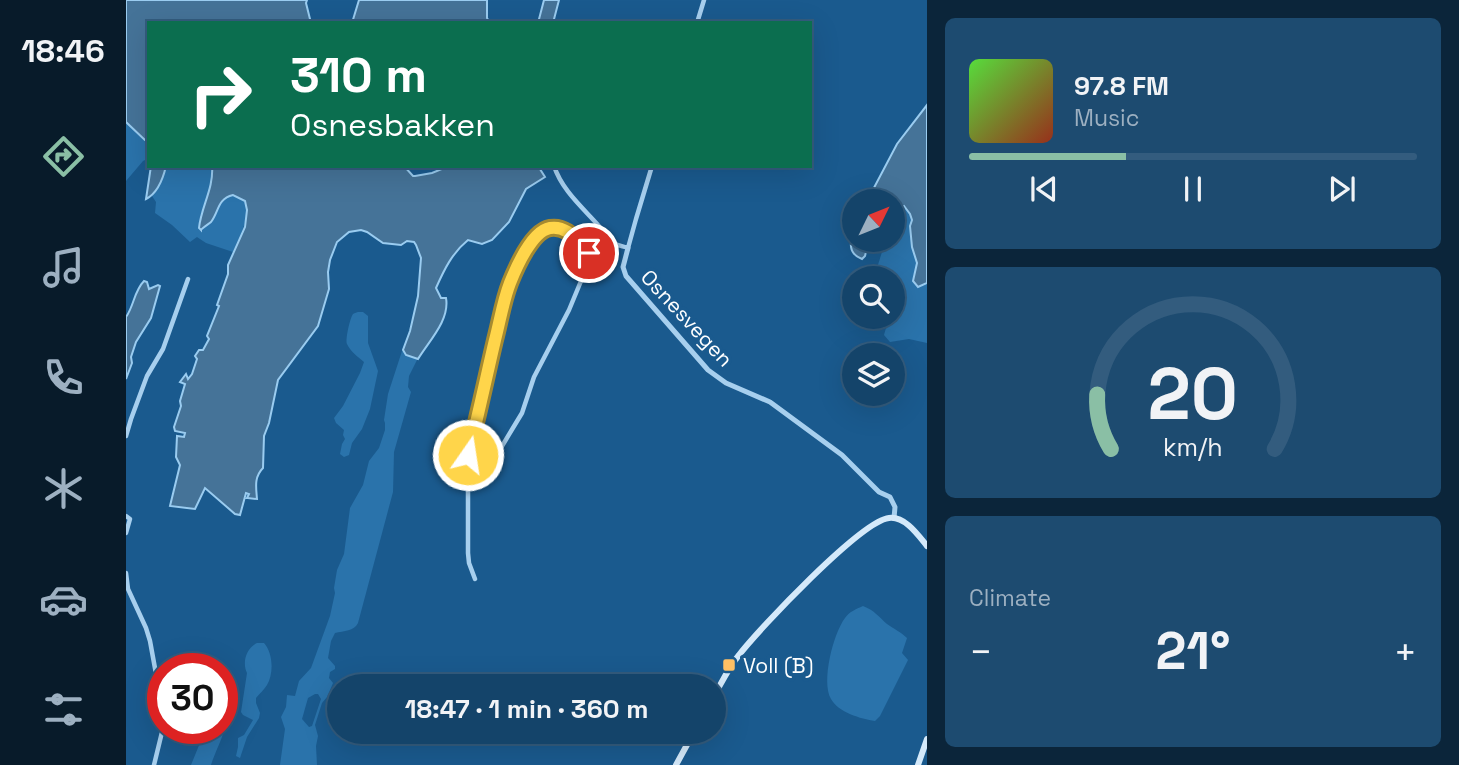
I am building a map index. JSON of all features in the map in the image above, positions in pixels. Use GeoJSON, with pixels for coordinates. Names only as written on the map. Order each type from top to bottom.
{"type":"FeatureCollection","features":[{"type":"Feature","properties":{"kind":"main road"},"geometry":{"type":"LineString","coordinates":[[726,677],[742,652],[800,590],[859,534],[886,518],[894,518],[908,526],[927,546]]}},
{"type":"Feature","properties":{"kind":"main road"},"geometry":{"type":"LineString","coordinates":[[918,765],[927,739]]}},
{"type":"Feature","properties":{"kind":"main road"},"geometry":{"type":"LineString","coordinates":[[676,765],[687,744]]}},
{"type":"Feature","properties":{"kind":"street"},"geometry":{"type":"LineString","coordinates":[[698,21],[704,0]]}},
{"type":"Feature","properties":{"kind":"street"},"geometry":{"type":"LineString","coordinates":[[469,479],[481,481],[522,413],[534,377],[569,310],[586,269],[617,245],[578,204],[563,185],[555,168]]}},
{"type":"Feature","properties":{"kind":"street"},"geometry":{"type":"LineString","coordinates":[[628,248],[651,168]]}},
{"type":"Feature","properties":{"kind":"street"},"geometry":{"type":"LineString","coordinates":[[475,579],[468,553],[468,455],[510,284],[524,253],[546,229],[568,232],[597,259]]}},
{"type":"Feature","properties":{"kind":"street","name":"Osnesvegen"},"geometry":{"type":"LineString","coordinates":[[617,245],[628,248],[624,267],[626,276],[708,370],[726,383],[769,402],[842,455],[879,492],[890,497],[895,507],[894,518]]}},
{"type":"Feature","properties":{"kind":"street"},"geometry":{"type":"LineString","coordinates":[[126,436],[147,376],[163,349],[188,279]]}},
{"type":"Feature","properties":{"kind":"street"},"geometry":{"type":"LineString","coordinates":[[126,516],[130,519],[126,533]]}},
{"type":"Feature","properties":{"kind":"street"},"geometry":{"type":"LineString","coordinates":[[126,573],[128,589],[146,628],[152,653]]}},
{"type":"Feature","properties":{"kind":"street"},"geometry":{"type":"LineString","coordinates":[[154,765],[159,744]]}},
{"type":"Feature","properties":{"kind":"shaded area"},"geometry":{"type":"Polygon","coordinates":[[[126,0],[307,0],[310,21],[147,21],[147,144],[126,122],[126,0]]]}},
{"type":"Feature","properties":{"kind":"shaded area"},"geometry":{"type":"Polygon","coordinates":[[[359,0],[487,0],[489,21],[353,21],[359,0]]]}},
{"type":"Feature","properties":{"kind":"shaded area"},"geometry":{"type":"Polygon","coordinates":[[[544,0],[559,0],[554,21],[539,21],[544,0]]]}},
{"type":"Feature","properties":{"kind":"shaded area"},"geometry":{"type":"Polygon","coordinates":[[[927,105],[927,283],[918,287],[913,281],[917,263],[912,247],[912,220],[905,207],[905,189],[873,189],[897,144],[927,105]]]}},
{"type":"Feature","properties":{"kind":"shaded area"},"geometry":{"type":"Polygon","coordinates":[[[126,122],[145,142],[147,159],[126,181],[126,122]]]}},
{"type":"Feature","properties":{"kind":"shaded area"},"geometry":{"type":"Polygon","coordinates":[[[151,168],[165,168],[154,193],[146,199],[151,168]]]}},
{"type":"Feature","properties":{"kind":"shaded area"},"geometry":{"type":"Polygon","coordinates":[[[165,168],[212,168],[211,186],[200,217],[215,213],[222,201],[230,196],[245,201],[245,221],[233,252],[197,237],[190,242],[155,213],[156,202],[152,196],[165,168]]]}},
{"type":"Feature","properties":{"kind":"shaded area"},"geometry":{"type":"Polygon","coordinates":[[[212,168],[406,168],[415,176],[443,168],[539,168],[545,177],[526,189],[509,222],[492,240],[482,244],[468,240],[453,256],[436,288],[441,298],[446,298],[445,314],[438,330],[418,359],[406,355],[403,350],[418,296],[421,258],[414,242],[407,241],[401,245],[383,243],[361,230],[349,232],[337,242],[330,260],[329,289],[318,326],[278,380],[264,436],[263,468],[256,482],[257,499],[247,498],[249,494],[246,493],[240,515],[235,514],[205,488],[195,509],[170,506],[180,465],[176,457],[177,436],[184,437],[185,433],[175,431],[174,427],[185,384],[180,382],[186,374],[188,379],[192,374],[197,359],[195,356],[199,350],[203,350],[209,339],[207,336],[219,306],[217,305],[228,274],[228,265],[245,227],[245,201],[233,195],[221,203],[211,222],[201,230],[199,228],[212,168]]]}},
{"type":"Feature","properties":{"kind":"shaded area"},"geometry":{"type":"Polygon","coordinates":[[[905,207],[912,220],[912,247],[917,263],[913,277],[920,287],[927,283],[927,343],[909,339],[890,342],[884,335],[886,329],[905,329],[905,266],[878,266],[882,252],[905,252],[905,207]]]}},
{"type":"Feature","properties":{"kind":"shaded area"},"geometry":{"type":"Polygon","coordinates":[[[853,252],[866,252],[862,259],[853,252]]]}},
{"type":"Feature","properties":{"kind":"shaded area"},"geometry":{"type":"Polygon","coordinates":[[[144,281],[149,289],[160,286],[151,318],[136,342],[126,379],[126,317],[144,281]]]}},
{"type":"Feature","properties":{"kind":"shaded area"},"geometry":{"type":"Polygon","coordinates":[[[358,312],[368,316],[368,343],[378,371],[370,409],[362,429],[352,443],[349,455],[344,457],[340,454],[345,439],[344,430],[334,418],[343,406],[364,362],[348,347],[347,342],[352,316],[358,312]]]}},
{"type":"Feature","properties":{"kind":"shaded area"},"geometry":{"type":"Polygon","coordinates":[[[402,351],[418,358],[409,376],[408,387],[411,392],[394,452],[393,492],[358,623],[351,629],[335,633],[331,641],[328,658],[335,669],[327,674],[327,697],[322,703],[315,725],[318,736],[317,765],[280,765],[285,729],[281,717],[286,707],[287,695],[295,696],[299,681],[311,668],[330,616],[337,570],[344,554],[350,508],[363,485],[369,461],[379,448],[385,430],[388,394],[402,351]],[[318,694],[308,698],[302,719],[309,727],[312,726],[321,699],[318,694]]]}},
{"type":"Feature","properties":{"kind":"shaded area"},"geometry":{"type":"Polygon","coordinates":[[[863,606],[907,638],[902,653],[908,660],[875,721],[844,711],[834,704],[828,691],[828,670],[836,635],[847,616],[863,606]]]}},
{"type":"Feature","properties":{"kind":"shaded area"},"geometry":{"type":"Polygon","coordinates":[[[257,643],[264,643],[272,663],[271,675],[267,685],[256,698],[259,718],[247,737],[240,758],[236,756],[238,738],[244,735],[253,720],[241,712],[247,673],[245,660],[250,648],[257,643]]]}},
{"type":"Feature","properties":{"kind":"shaded area"},"geometry":{"type":"Polygon","coordinates":[[[200,744],[219,744],[211,765],[191,765],[200,744]]]}},
{"type":"Feature","properties":{"kind":"place","name":"Voll (B)"},"geometry":{"type":"Point","coordinates":[729,665]}},
{"type":"Feature","properties":{"kind":"route"},"geometry":{"type":"LineString","coordinates":[[468,455],[510,284],[524,253],[540,233],[554,228],[568,232],[589,253]]}}]}
